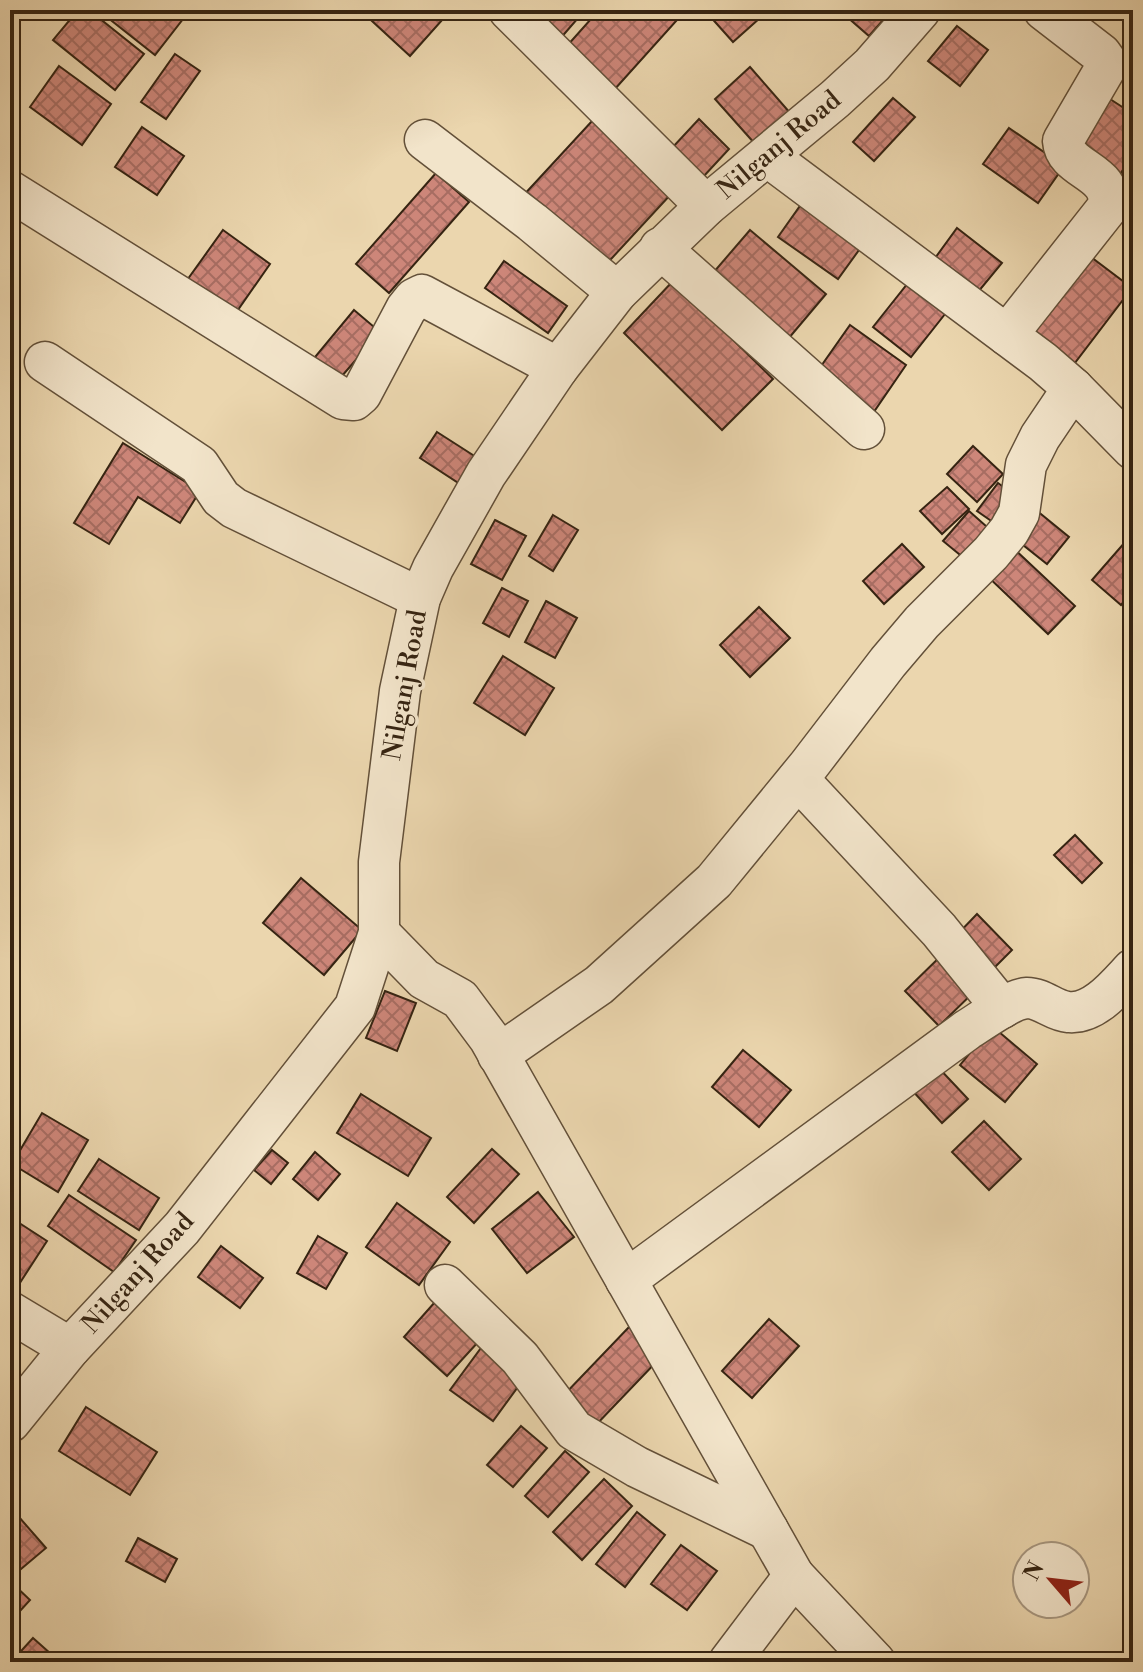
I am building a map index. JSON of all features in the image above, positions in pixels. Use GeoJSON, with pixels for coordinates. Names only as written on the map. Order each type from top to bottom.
{"type":"FeatureCollection","features":[{"type":"Feature","properties":{"kind":"street"},"geometry":{"type":"LineString","coordinates":[[509,10],[706,206]]}},
{"type":"Feature","properties":{"kind":"street","name":"Nilganj Road"},"geometry":{"type":"LineString","coordinates":[[10,1422],[70,1348],[182,1228],[355,1007],[379,933],[379,862],[398,706],[420,598],[433,568],[486,474],[558,368],[617,292],[706,206],[872,65],[920,10]]}},
{"type":"Feature","properties":{"kind":"street"},"geometry":{"type":"LineString","coordinates":[[1007,335],[1108,207],[1110,195],[1104,184],[1067,154],[1063,141],[1105,69],[1106,61],[1044,10]]}},
{"type":"Feature","properties":{"kind":"street"},"geometry":{"type":"LineString","coordinates":[[425,140],[617,292]]}},
{"type":"Feature","properties":{"kind":"street"},"geometry":{"type":"LineString","coordinates":[[767,156],[1007,335],[1073,388],[1133,449]]}},
{"type":"Feature","properties":{"kind":"street"},"geometry":{"type":"LineString","coordinates":[[10,191],[343,399],[354,400],[361,394],[406,309],[422,295],[558,368]]}},
{"type":"Feature","properties":{"kind":"street"},"geometry":{"type":"LineString","coordinates":[[660,248],[864,429]]}},
{"type":"Feature","properties":{"kind":"street"},"geometry":{"type":"LineString","coordinates":[[45,362],[199,465],[221,498],[234,508],[420,598]]}},
{"type":"Feature","properties":{"kind":"street"},"geometry":{"type":"LineString","coordinates":[[498,1055],[599,985],[714,881],[922,622],[1009,531],[1019,513],[1026,465],[1040,437],[1073,388]]}},
{"type":"Feature","properties":{"kind":"street"},"geometry":{"type":"LineString","coordinates":[[798,779],[939,930],[1002,1008]]}},
{"type":"Feature","properties":{"kind":"street"},"geometry":{"type":"LineString","coordinates":[[379,933],[424,979],[460,999],[498,1055],[794,1576],[875,1662]]}},
{"type":"Feature","properties":{"kind":"street"},"geometry":{"type":"LineString","coordinates":[[626,1280],[954,1039],[1002,1008],[1025,998],[1044,1001],[1067,1012],[1088,1009],[1115,989],[1133,969]]}},
{"type":"Feature","properties":{"kind":"street"},"geometry":{"type":"LineString","coordinates":[[445,1285],[520,1358],[574,1430],[637,1467],[768,1530]]}},
{"type":"Feature","properties":{"kind":"street"},"geometry":{"type":"LineString","coordinates":[[10,1312],[70,1348]]}},
{"type":"Feature","properties":{"kind":"street"},"geometry":{"type":"LineString","coordinates":[[729,1662],[794,1576]]}},
{"type":"Feature","properties":{"kind":"building"},"geometry":{"type":"Polygon","coordinates":[[[78,10],[89,10],[144,54],[115,90],[53,40],[78,10]]]}},
{"type":"Feature","properties":{"kind":"building"},"geometry":{"type":"Polygon","coordinates":[[[98,10],[190,10],[155,55],[98,10]]]}},
{"type":"Feature","properties":{"kind":"building"},"geometry":{"type":"Polygon","coordinates":[[[360,10],[451,10],[410,56],[360,10]]]}},
{"type":"Feature","properties":{"kind":"building"},"geometry":{"type":"Polygon","coordinates":[[[525,10],[585,10],[559,40],[525,10]]]}},
{"type":"Feature","properties":{"kind":"building"},"geometry":{"type":"Polygon","coordinates":[[[599,10],[686,10],[614,90],[566,47],[599,10]]]}},
{"type":"Feature","properties":{"kind":"building"},"geometry":{"type":"Polygon","coordinates":[[[713,10],[769,10],[733,42],[708,14],[713,10]]]}},
{"type":"Feature","properties":{"kind":"building"},"geometry":{"type":"Polygon","coordinates":[[[839,10],[892,10],[869,36],[839,10]]]}},
{"type":"Feature","properties":{"kind":"building"},"geometry":{"type":"Polygon","coordinates":[[[957,26],[988,50],[960,86],[928,61],[957,26]]]}},
{"type":"Feature","properties":{"kind":"building"},"geometry":{"type":"Polygon","coordinates":[[[175,54],[200,71],[166,119],[141,102],[175,54]]]}},
{"type":"Feature","properties":{"kind":"building"},"geometry":{"type":"Polygon","coordinates":[[[59,66],[111,104],[82,145],[30,107],[59,66]]]}},
{"type":"Feature","properties":{"kind":"building"},"geometry":{"type":"Polygon","coordinates":[[[750,67],[791,114],[756,145],[715,99],[750,67]]]}},
{"type":"Feature","properties":{"kind":"building"},"geometry":{"type":"Polygon","coordinates":[[[893,98],[915,117],[874,161],[853,142],[893,98]]]}},
{"type":"Feature","properties":{"kind":"building"},"geometry":{"type":"Polygon","coordinates":[[[1110,99],[1133,114],[1133,154],[1117,179],[1075,152],[1110,99]]]}},
{"type":"Feature","properties":{"kind":"building"},"geometry":{"type":"Polygon","coordinates":[[[699,119],[729,149],[703,177],[672,148],[699,119]]]}},
{"type":"Feature","properties":{"kind":"building"},"geometry":{"type":"Polygon","coordinates":[[[593,120],[672,193],[600,271],[521,198],[593,120]]]}},
{"type":"Feature","properties":{"kind":"building"},"geometry":{"type":"Polygon","coordinates":[[[142,127],[184,156],[157,195],[115,167],[142,127]]]}},
{"type":"Feature","properties":{"kind":"building"},"geometry":{"type":"Polygon","coordinates":[[[1009,128],[1064,166],[1038,203],[983,164],[1009,128]]]}},
{"type":"Feature","properties":{"kind":"building"},"geometry":{"type":"Polygon","coordinates":[[[436,173],[469,202],[389,293],[356,264],[436,173]]]}},
{"type":"Feature","properties":{"kind":"building"},"geometry":{"type":"Polygon","coordinates":[[[807,196],[867,239],[838,279],[778,237],[807,196]]]}},
{"type":"Feature","properties":{"kind":"building"},"geometry":{"type":"Polygon","coordinates":[[[957,228],[1002,263],[973,298],[930,265],[957,228]]]}},
{"type":"Feature","properties":{"kind":"building"},"geometry":{"type":"Polygon","coordinates":[[[223,230],[270,264],[233,317],[185,283],[223,230]]]}},
{"type":"Feature","properties":{"kind":"building"},"geometry":{"type":"Polygon","coordinates":[[[750,230],[826,294],[783,345],[707,280],[750,230]]]}},
{"type":"Feature","properties":{"kind":"building"},"geometry":{"type":"Polygon","coordinates":[[[1083,251],[1132,288],[1071,368],[1022,331],[1083,251]]]}},
{"type":"Feature","properties":{"kind":"building"},"geometry":{"type":"Polygon","coordinates":[[[504,261],[567,306],[548,333],[485,288],[504,261]]]}},
{"type":"Feature","properties":{"kind":"building"},"geometry":{"type":"Polygon","coordinates":[[[912,278],[949,309],[911,357],[873,327],[912,278]]]}},
{"type":"Feature","properties":{"kind":"building"},"geometry":{"type":"Polygon","coordinates":[[[673,281],[773,379],[722,430],[624,333],[673,281]]]}},
{"type":"Feature","properties":{"kind":"building"},"geometry":{"type":"Polygon","coordinates":[[[354,310],[380,332],[335,384],[310,363],[354,310]]]}},
{"type":"Feature","properties":{"kind":"building"},"geometry":{"type":"Polygon","coordinates":[[[850,325],[906,365],[869,419],[812,379],[850,325]]]}},
{"type":"Feature","properties":{"kind":"building"},"geometry":{"type":"Polygon","coordinates":[[[437,432],[476,457],[460,484],[420,458],[437,432]]]}},
{"type":"Feature","properties":{"kind":"building"},"geometry":{"type":"Polygon","coordinates":[[[123,443],[200,491],[180,523],[138,497],[109,544],[74,523],[123,443]]]}},
{"type":"Feature","properties":{"kind":"building"},"geometry":{"type":"Polygon","coordinates":[[[973,446],[1003,474],[977,502],[947,474],[973,446]]]}},
{"type":"Feature","properties":{"kind":"building"},"geometry":{"type":"Polygon","coordinates":[[[998,483],[1018,498],[997,525],[977,511],[998,483]]]}},
{"type":"Feature","properties":{"kind":"building"},"geometry":{"type":"Polygon","coordinates":[[[947,487],[969,509],[942,534],[920,511],[947,487]]]}},
{"type":"Feature","properties":{"kind":"building"},"geometry":{"type":"Polygon","coordinates":[[[1036,510],[1069,537],[1047,564],[1014,538],[1036,510]]]}},
{"type":"Feature","properties":{"kind":"building"},"geometry":{"type":"Polygon","coordinates":[[[969,511],[995,534],[970,563],[943,541],[969,511]]]}},
{"type":"Feature","properties":{"kind":"building"},"geometry":{"type":"Polygon","coordinates":[[[553,515],[578,530],[553,571],[529,556],[553,515]]]}},
{"type":"Feature","properties":{"kind":"building"},"geometry":{"type":"Polygon","coordinates":[[[495,520],[526,536],[502,580],[471,564],[495,520]]]}},
{"type":"Feature","properties":{"kind":"building"},"geometry":{"type":"Polygon","coordinates":[[[1133,533],[1133,591],[1121,605],[1092,580],[1133,533]]]}},
{"type":"Feature","properties":{"kind":"building"},"geometry":{"type":"Polygon","coordinates":[[[902,544],[924,567],[884,604],[863,581],[902,544]]]}},
{"type":"Feature","properties":{"kind":"building"},"geometry":{"type":"Polygon","coordinates":[[[1010,545],[1075,606],[1048,634],[984,573],[1010,545]]]}},
{"type":"Feature","properties":{"kind":"building"},"geometry":{"type":"Polygon","coordinates":[[[502,588],[528,601],[509,637],[483,623],[502,588]]]}},
{"type":"Feature","properties":{"kind":"building"},"geometry":{"type":"Polygon","coordinates":[[[546,601],[577,618],[555,658],[525,642],[546,601]]]}},
{"type":"Feature","properties":{"kind":"building"},"geometry":{"type":"Polygon","coordinates":[[[759,607],[790,638],[750,677],[720,645],[759,607]]]}},
{"type":"Feature","properties":{"kind":"building"},"geometry":{"type":"Polygon","coordinates":[[[503,656],[554,688],[525,735],[474,703],[503,656]]]}},
{"type":"Feature","properties":{"kind":"building"},"geometry":{"type":"Polygon","coordinates":[[[1075,835],[1102,863],[1082,883],[1054,855],[1075,835]]]}},
{"type":"Feature","properties":{"kind":"building"},"geometry":{"type":"Polygon","coordinates":[[[301,878],[362,930],[324,975],[263,923],[301,878]]]}},
{"type":"Feature","properties":{"kind":"building"},"geometry":{"type":"Polygon","coordinates":[[[977,914],[1012,950],[987,975],[952,940],[977,914]]]}},
{"type":"Feature","properties":{"kind":"building"},"geometry":{"type":"Polygon","coordinates":[[[947,950],[981,985],[939,1026],[905,991],[947,950]]]}},
{"type":"Feature","properties":{"kind":"building"},"geometry":{"type":"Polygon","coordinates":[[[385,991],[416,1003],[397,1051],[366,1038],[385,991]]]}},
{"type":"Feature","properties":{"kind":"building"},"geometry":{"type":"Polygon","coordinates":[[[992,1026],[1037,1064],[1005,1102],[960,1065],[992,1026]]]}},
{"type":"Feature","properties":{"kind":"building"},"geometry":{"type":"Polygon","coordinates":[[[743,1050],[791,1090],[759,1127],[712,1087],[743,1050]]]}},
{"type":"Feature","properties":{"kind":"building"},"geometry":{"type":"Polygon","coordinates":[[[935,1064],[968,1099],[942,1123],[910,1088],[935,1064]]]}},
{"type":"Feature","properties":{"kind":"building"},"geometry":{"type":"Polygon","coordinates":[[[361,1094],[431,1138],[408,1176],[337,1133],[361,1094]]]}},
{"type":"Feature","properties":{"kind":"building"},"geometry":{"type":"Polygon","coordinates":[[[42,1113],[88,1140],[58,1192],[12,1164],[42,1113]]]}},
{"type":"Feature","properties":{"kind":"building"},"geometry":{"type":"Polygon","coordinates":[[[984,1121],[1021,1159],[989,1190],[952,1152],[984,1121]]]}},
{"type":"Feature","properties":{"kind":"building"},"geometry":{"type":"Polygon","coordinates":[[[492,1149],[519,1174],[474,1223],[447,1197],[492,1149]]]}},
{"type":"Feature","properties":{"kind":"building"},"geometry":{"type":"Polygon","coordinates":[[[272,1150],[288,1163],[271,1184],[254,1170],[272,1150]]]}},
{"type":"Feature","properties":{"kind":"building"},"geometry":{"type":"Polygon","coordinates":[[[315,1152],[340,1174],[318,1200],[293,1179],[315,1152]]]}},
{"type":"Feature","properties":{"kind":"building"},"geometry":{"type":"Polygon","coordinates":[[[99,1159],[159,1198],[139,1230],[78,1191],[99,1159]]]}},
{"type":"Feature","properties":{"kind":"building"},"geometry":{"type":"Polygon","coordinates":[[[538,1192],[574,1237],[527,1273],[492,1229],[538,1192]]]}},
{"type":"Feature","properties":{"kind":"building"},"geometry":{"type":"Polygon","coordinates":[[[69,1195],[136,1240],[114,1272],[48,1226],[69,1195]]]}},
{"type":"Feature","properties":{"kind":"building"},"geometry":{"type":"Polygon","coordinates":[[[397,1203],[450,1242],[419,1285],[366,1247],[397,1203]]]}},
{"type":"Feature","properties":{"kind":"building"},"geometry":{"type":"Polygon","coordinates":[[[10,1217],[47,1241],[14,1292],[10,1289],[10,1217]]]}},
{"type":"Feature","properties":{"kind":"building"},"geometry":{"type":"Polygon","coordinates":[[[318,1236],[347,1253],[326,1289],[297,1273],[318,1236]]]}},
{"type":"Feature","properties":{"kind":"building"},"geometry":{"type":"Polygon","coordinates":[[[221,1246],[263,1278],[240,1308],[198,1277],[221,1246]]]}},
{"type":"Feature","properties":{"kind":"building"},"geometry":{"type":"Polygon","coordinates":[[[435,1302],[479,1341],[447,1376],[404,1337],[435,1302]]]}},
{"type":"Feature","properties":{"kind":"building"},"geometry":{"type":"Polygon","coordinates":[[[769,1319],[799,1346],[752,1398],[722,1371],[769,1319]]]}},
{"type":"Feature","properties":{"kind":"building"},"geometry":{"type":"Polygon","coordinates":[[[630,1326],[661,1357],[593,1428],[561,1398],[630,1326]]]}},
{"type":"Feature","properties":{"kind":"building"},"geometry":{"type":"Polygon","coordinates":[[[481,1348],[523,1380],[493,1421],[450,1390],[481,1348]]]}},
{"type":"Feature","properties":{"kind":"building"},"geometry":{"type":"Polygon","coordinates":[[[86,1407],[157,1452],[130,1495],[59,1451],[86,1407]]]}},
{"type":"Feature","properties":{"kind":"building"},"geometry":{"type":"Polygon","coordinates":[[[521,1426],[547,1448],[513,1487],[487,1465],[521,1426]]]}},
{"type":"Feature","properties":{"kind":"building"},"geometry":{"type":"Polygon","coordinates":[[[565,1451],[589,1472],[548,1517],[525,1496],[565,1451]]]}},
{"type":"Feature","properties":{"kind":"building"},"geometry":{"type":"Polygon","coordinates":[[[604,1479],[632,1506],[582,1560],[553,1532],[604,1479]]]}},
{"type":"Feature","properties":{"kind":"building"},"geometry":{"type":"Polygon","coordinates":[[[12,1509],[46,1548],[15,1574],[10,1568],[12,1509]]]}},
{"type":"Feature","properties":{"kind":"building"},"geometry":{"type":"Polygon","coordinates":[[[637,1512],[665,1535],[625,1587],[596,1564],[637,1512]]]}},
{"type":"Feature","properties":{"kind":"building"},"geometry":{"type":"Polygon","coordinates":[[[138,1538],[177,1559],[165,1582],[126,1561],[138,1538]]]}},
{"type":"Feature","properties":{"kind":"building"},"geometry":{"type":"Polygon","coordinates":[[[681,1545],[717,1571],[687,1610],[651,1584],[681,1545]]]}},
{"type":"Feature","properties":{"kind":"building"},"geometry":{"type":"Polygon","coordinates":[[[10,1581],[30,1600],[10,1622],[10,1581]]]}},
{"type":"Feature","properties":{"kind":"building"},"geometry":{"type":"Polygon","coordinates":[[[33,1638],[60,1662],[11,1662],[33,1638]]]}}]}
